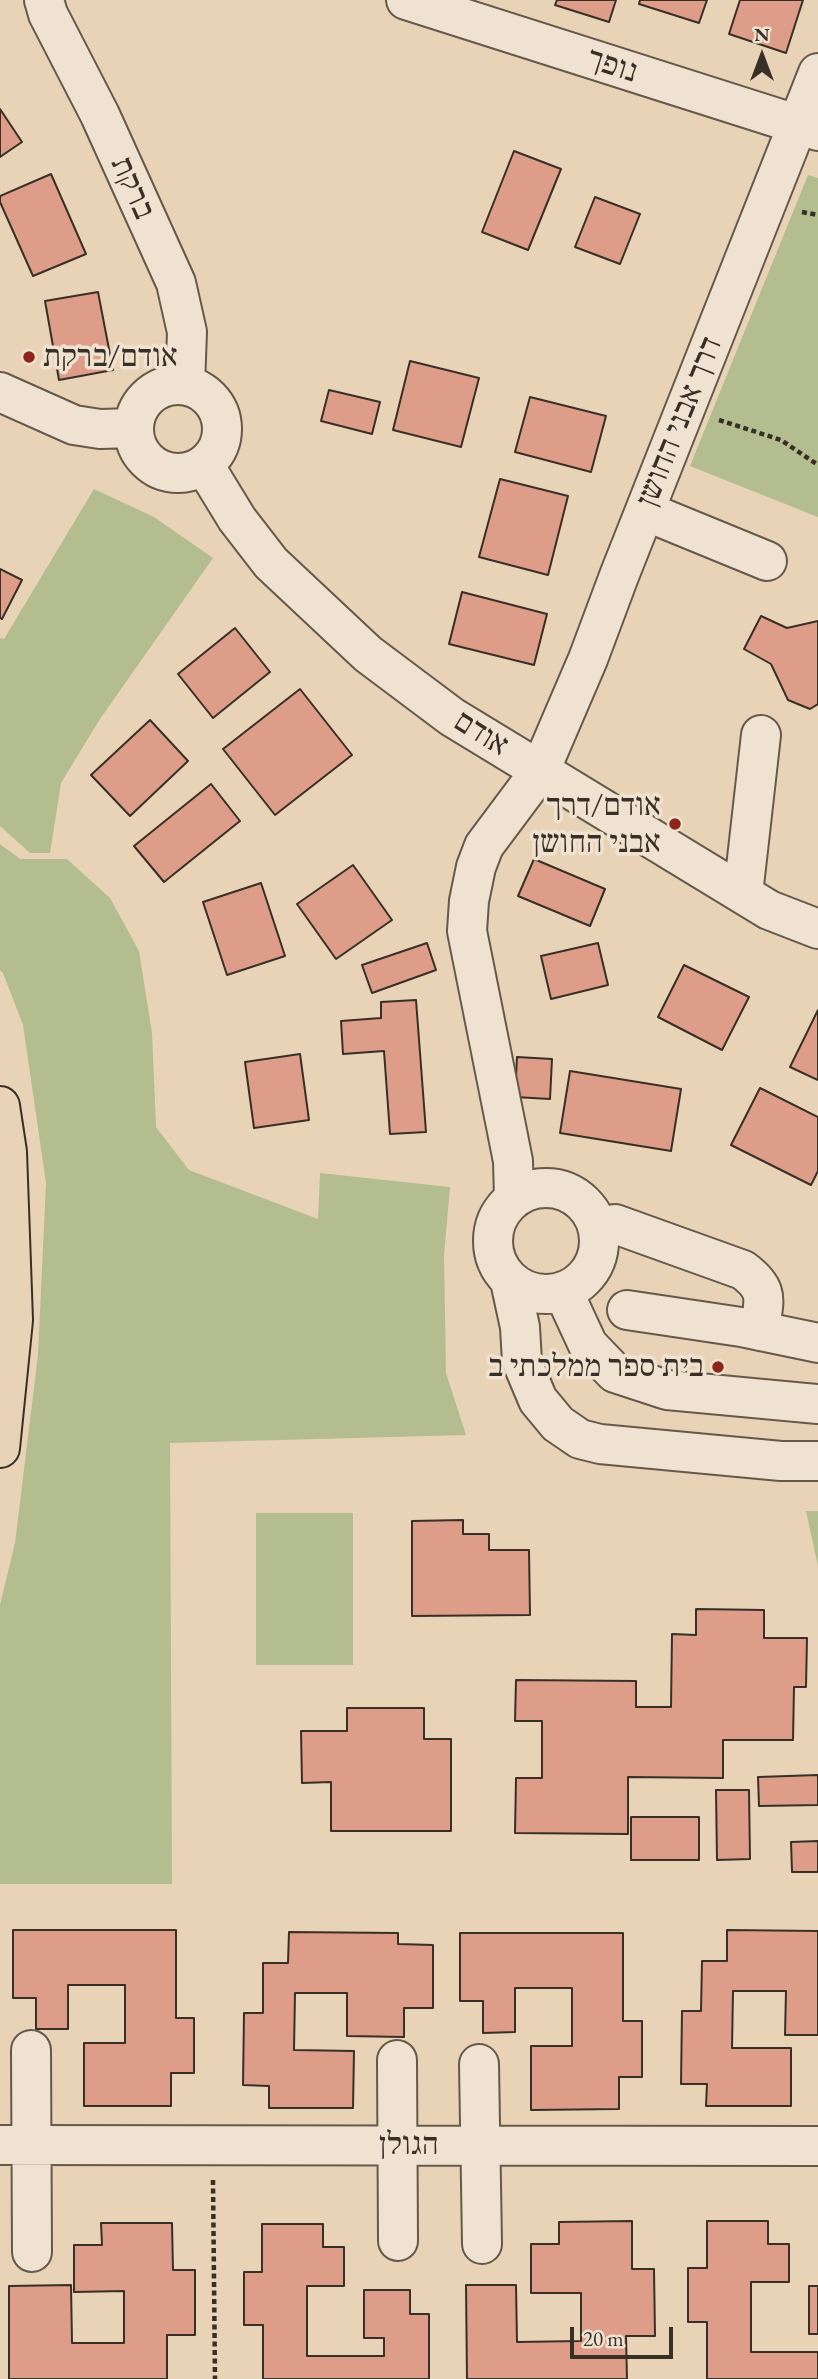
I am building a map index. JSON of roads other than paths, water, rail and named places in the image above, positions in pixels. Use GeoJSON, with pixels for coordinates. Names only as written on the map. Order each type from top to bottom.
{"type":"FeatureCollection","features":[{"type":"Feature","properties":{"kind":"main road"},"geometry":{"type":"LineString","coordinates":[[0,1106],[7,1152],[13,1320],[0,1448]]}},
{"type":"Feature","properties":{"kind":"street","name":"ברקת"},"geometry":{"type":"LineString","coordinates":[[44,0],[48,14],[100,115],[176,283],[187,332],[185,385]]}},
{"type":"Feature","properties":{"kind":"street","name":"נופך"},"geometry":{"type":"LineString","coordinates":[[406,0],[808,128]]}},
{"type":"Feature","properties":{"kind":"street","name":"דרך אבני החושן"},"geometry":{"type":"LineString","coordinates":[[514,1198],[513,1161],[467,931],[469,901],[476,867],[484,846],[540,771],[588,659],[684,413],[808,128],[818,73]]}},
{"type":"Feature","properties":{"kind":"street"},"geometry":{"type":"LineString","coordinates":[[170,385],[185,385],[199,389],[211,399],[221,418],[221,440],[204,465],[184,472],[164,471],[151,464],[135,442],[133,428],[136,413],[144,400],[155,390],[170,385]]}},
{"type":"Feature","properties":{"kind":"street"},"geometry":{"type":"LineString","coordinates":[[0,392],[74,425],[100,429],[133,428]]}},
{"type":"Feature","properties":{"kind":"street","name":"אודם"},"geometry":{"type":"LineString","coordinates":[[204,465],[237,519],[271,563],[368,654],[452,717],[540,771],[769,910],[818,929]]}},
{"type":"Feature","properties":{"kind":"street"},"geometry":{"type":"LineString","coordinates":[[645,511],[767,561]]}},
{"type":"Feature","properties":{"kind":"street"},"geometry":{"type":"LineString","coordinates":[[743,894],[761,735]]}},
{"type":"Feature","properties":{"kind":"street"},"geometry":{"type":"LineString","coordinates":[[510,1281],[526,1290],[544,1294],[572,1287],[586,1275],[596,1259],[599,1247],[598,1228],[590,1211],[578,1198],[550,1187],[531,1189],[514,1198],[501,1211],[492,1239],[495,1257],[510,1281],[520,1327],[522,1362],[538,1400],[558,1424],[580,1439],[600,1444],[781,1461],[818,1461]]}},
{"type":"Feature","properties":{"kind":"street"},"geometry":{"type":"LineString","coordinates":[[598,1228],[615,1224],[743,1270],[759,1282],[764,1294],[760,1331]]}},
{"type":"Feature","properties":{"kind":"street"},"geometry":{"type":"LineString","coordinates":[[563,1291],[588,1345],[615,1373],[667,1390],[818,1404]]}},
{"type":"Feature","properties":{"kind":"street"},"geometry":{"type":"LineString","coordinates":[[627,1310],[818,1343]]}},
{"type":"Feature","properties":{"kind":"street"},"geometry":{"type":"LineString","coordinates":[[31,2050],[16,2144],[32,2252]]}},
{"type":"Feature","properties":{"kind":"street"},"geometry":{"type":"LineString","coordinates":[[397,2060],[398,2241]]}},
{"type":"Feature","properties":{"kind":"street"},"geometry":{"type":"LineString","coordinates":[[479,2064],[482,2244]]}},
{"type":"Feature","properties":{"kind":"street","name":"הגולן"},"geometry":{"type":"LineString","coordinates":[[16,2144],[818,2146]]}},
{"type":"Feature","properties":{"kind":"place","name":"אודם/ברקת"},"geometry":{"type":"Point","coordinates":[29,357]}},
{"type":"Feature","properties":{"kind":"place","name":"אודם/דרך אבני החושן"},"geometry":{"type":"Point","coordinates":[675,824]}},
{"type":"Feature","properties":{"kind":"place","name":"בית ספר ממלכתי ב"},"geometry":{"type":"Point","coordinates":[718,1367]}}]}
